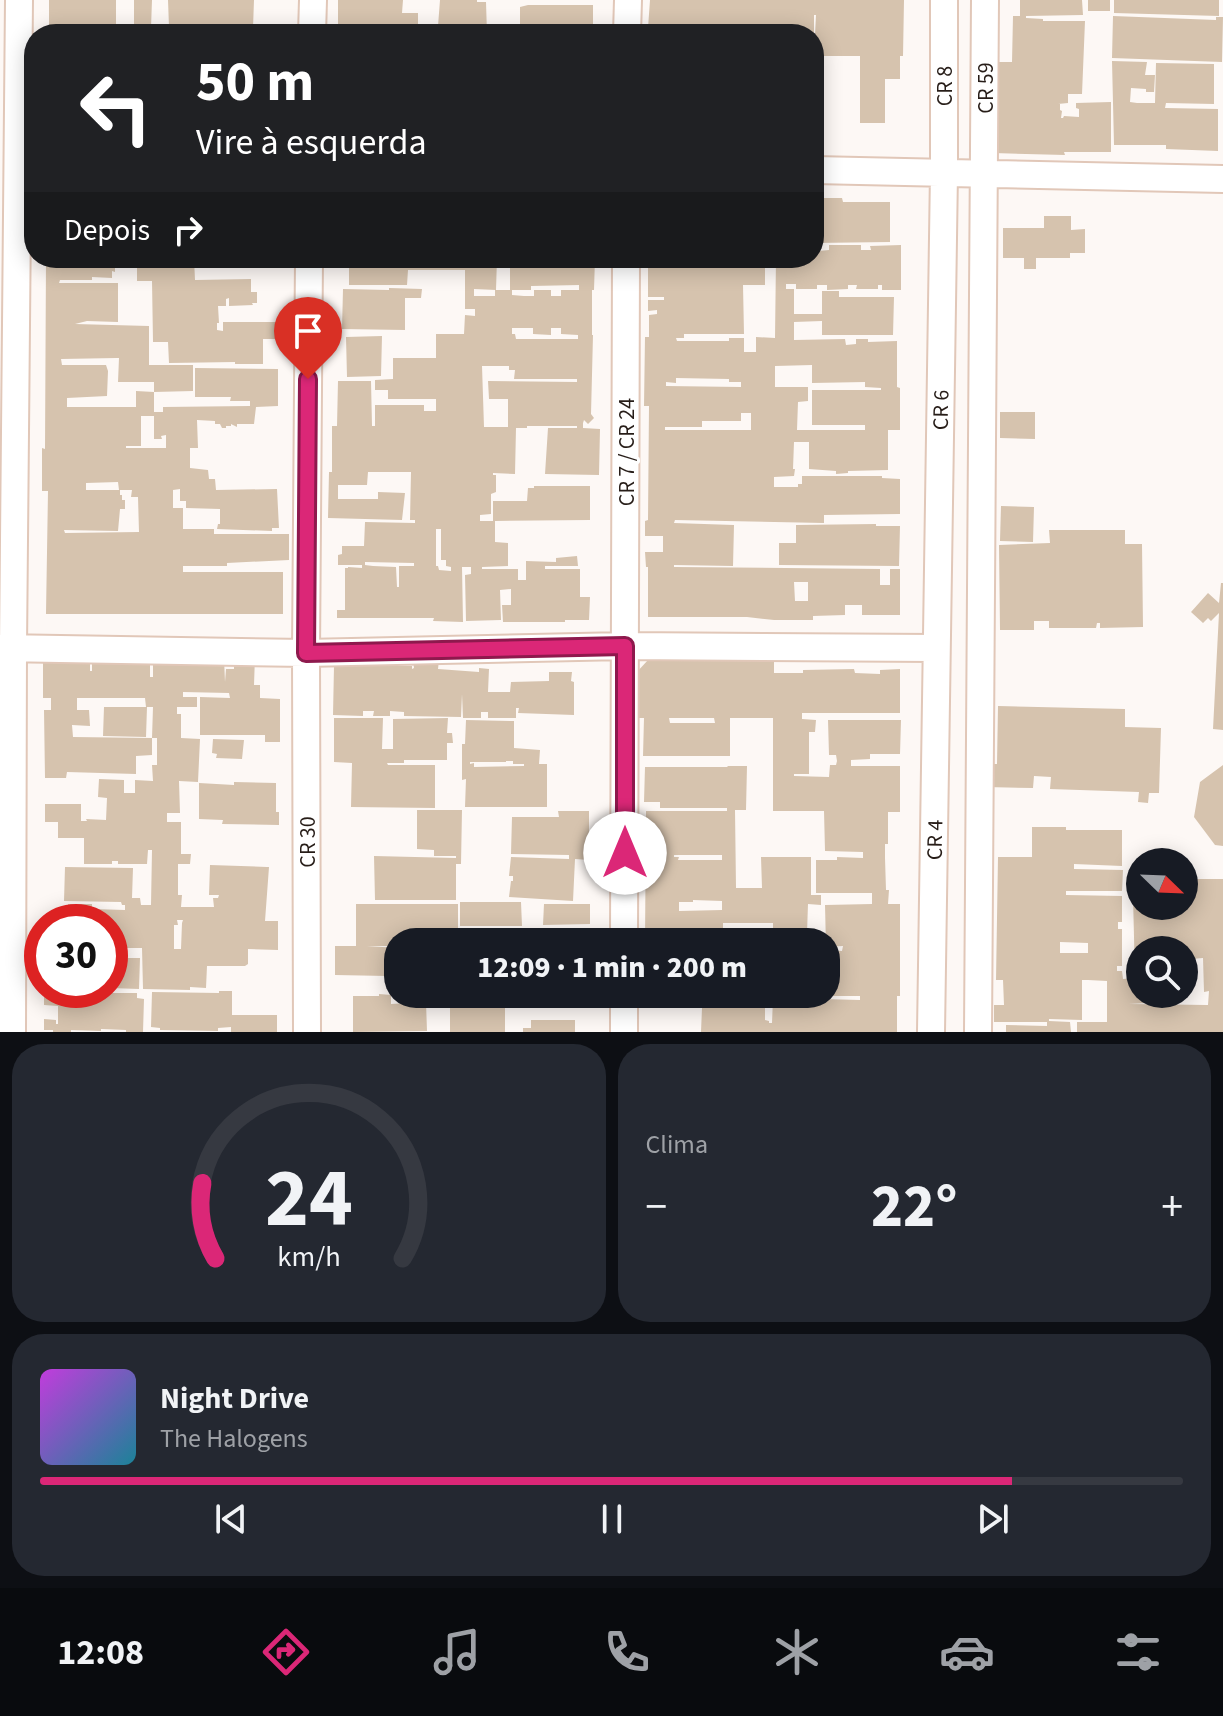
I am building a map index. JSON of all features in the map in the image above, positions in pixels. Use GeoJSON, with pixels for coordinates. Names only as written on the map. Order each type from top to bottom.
{"type":"FeatureCollection","features":[{"type":"Feature","properties":{"kind":"street"},"geometry":{"type":"LineString","coordinates":[[12,1032],[6,648],[19,0]]}},
{"type":"Feature","properties":{"kind":"street"},"geometry":{"type":"LineString","coordinates":[[312,24],[313,0]]}},
{"type":"Feature","properties":{"kind":"street"},"geometry":{"type":"LineString","coordinates":[[627,24],[628,0]]}},
{"type":"Feature","properties":{"kind":"street","name":"CR 8"},"geometry":{"type":"LineString","coordinates":[[944,0],[944,172]]}},
{"type":"Feature","properties":{"kind":"street","name":"CR 59"},"geometry":{"type":"LineString","coordinates":[[978,1032],[985,0]]}},
{"type":"Feature","properties":{"kind":"street"},"geometry":{"type":"LineString","coordinates":[[824,170],[1223,179]]}},
{"type":"Feature","properties":{"kind":"street","name":"CR 6"},"geometry":{"type":"LineString","coordinates":[[936,648],[944,172]]}},
{"type":"Feature","properties":{"kind":"street","name":"CR 30"},"geometry":{"type":"LineString","coordinates":[[307,1032],[309,268]]}},
{"type":"Feature","properties":{"kind":"street","name":"CR 7 / CR 24"},"geometry":{"type":"LineString","coordinates":[[624,928],[626,268]]}},
{"type":"Feature","properties":{"kind":"street"},"geometry":{"type":"LineString","coordinates":[[6,648],[306,653],[625,646],[936,648]]}},
{"type":"Feature","properties":{"kind":"street","name":"CR 4"},"geometry":{"type":"LineString","coordinates":[[931,1032],[936,648]]}},
{"type":"Feature","properties":{"kind":"street"},"geometry":{"type":"LineString","coordinates":[[624,1008],[624,1032]]}},
{"type":"Feature","properties":{"kind":"building"},"geometry":{"type":"Polygon","coordinates":[[[49,0],[116,0],[116,24],[49,24],[49,0]]]}},
{"type":"Feature","properties":{"kind":"building"},"geometry":{"type":"Polygon","coordinates":[[[134,0],[152,0],[151,24],[134,24],[134,0]]]}},
{"type":"Feature","properties":{"kind":"building"},"geometry":{"type":"Polygon","coordinates":[[[168,0],[254,0],[253,24],[169,24],[168,0]]]}},
{"type":"Feature","properties":{"kind":"building"},"geometry":{"type":"Polygon","coordinates":[[[338,0],[403,0],[402,13],[418,13],[418,24],[338,24],[338,0]]]}},
{"type":"Feature","properties":{"kind":"building"},"geometry":{"type":"Polygon","coordinates":[[[440,0],[486,2],[487,24],[438,24],[440,0]]]}},
{"type":"Feature","properties":{"kind":"building"},"geometry":{"type":"Polygon","coordinates":[[[650,0],[904,0],[900,79],[885,79],[885,123],[860,123],[860,56],[824,56],[824,24],[816,24],[816,15],[814,24],[648,24],[650,0]]]}},
{"type":"Feature","properties":{"kind":"building"},"geometry":{"type":"Polygon","coordinates":[[[1020,0],[1082,0],[1083,15],[1026,18],[1085,21],[1082,94],[1068,94],[1068,103],[1058,104],[1063,118],[1079,117],[1076,103],[1111,102],[1111,152],[1064,152],[1065,155],[993,153],[994,62],[1012,62],[1013,16],[1020,16],[1020,0]]]}},
{"type":"Feature","properties":{"kind":"building"},"geometry":{"type":"Polygon","coordinates":[[[1088,0],[1110,0],[1110,11],[1088,11],[1088,0]]]}},
{"type":"Feature","properties":{"kind":"building"},"geometry":{"type":"Polygon","coordinates":[[[1114,0],[1219,0],[1219,16],[1114,13],[1114,0]]]}},
{"type":"Feature","properties":{"kind":"building"},"geometry":{"type":"Polygon","coordinates":[[[593,5],[593,24],[520,24],[520,7],[593,5]]]}},
{"type":"Feature","properties":{"kind":"building"},"geometry":{"type":"Polygon","coordinates":[[[1113,16],[1216,20],[1216,17],[1223,17],[1222,62],[1112,58],[1113,16]]]}},
{"type":"Feature","properties":{"kind":"building"},"geometry":{"type":"Polygon","coordinates":[[[1112,61],[1147,62],[1145,75],[1155,75],[1154,92],[1131,88],[1130,102],[1137,103],[1155,103],[1156,63],[1214,64],[1214,104],[1166,103],[1165,108],[1218,109],[1218,151],[1166,149],[1166,145],[1114,145],[1112,61]]]}},
{"type":"Feature","properties":{"kind":"building"},"geometry":{"type":"Polygon","coordinates":[[[824,198],[842,198],[843,202],[890,202],[890,242],[824,243],[824,198]]]}},
{"type":"Feature","properties":{"kind":"building"},"geometry":{"type":"Polygon","coordinates":[[[1044,216],[1071,216],[1071,230],[1085,229],[1085,253],[1070,253],[1070,258],[1036,258],[1036,269],[1024,269],[1024,258],[1003,258],[1003,228],[1044,228],[1044,216]]]}},
{"type":"Feature","properties":{"kind":"building"},"geometry":{"type":"Polygon","coordinates":[[[829,245],[861,245],[861,250],[871,250],[870,246],[901,245],[901,290],[882,290],[882,285],[878,285],[878,289],[856,289],[857,285],[848,285],[848,289],[827,290],[827,285],[817,285],[817,289],[796,289],[796,284],[786,284],[786,289],[794,289],[794,314],[822,314],[822,291],[839,291],[839,297],[894,297],[893,335],[822,335],[822,321],[794,322],[794,340],[845,339],[846,345],[856,344],[856,339],[868,339],[868,342],[897,341],[900,430],[888,430],[888,470],[836,474],[836,471],[809,469],[809,442],[794,442],[794,476],[774,477],[774,487],[798,487],[802,484],[802,476],[882,476],[900,479],[900,514],[824,515],[824,523],[675,520],[674,523],[734,525],[733,566],[674,567],[880,569],[880,585],[890,585],[890,569],[900,569],[900,615],[862,615],[862,605],[845,605],[845,615],[813,616],[813,620],[648,617],[645,552],[663,552],[663,536],[645,536],[645,521],[648,520],[649,406],[644,406],[645,337],[649,337],[649,315],[657,314],[657,310],[648,311],[648,300],[664,300],[664,297],[648,297],[648,268],[765,268],[765,285],[743,285],[744,334],[684,334],[684,338],[676,338],[677,341],[729,341],[729,338],[744,338],[744,352],[756,352],[756,337],[775,338],[776,268],[824,268],[824,250],[829,250],[829,245]],[[812,365],[775,366],[775,387],[808,387],[808,401],[798,402],[797,430],[865,430],[865,425],[812,425],[812,390],[881,388],[865,387],[865,382],[812,383],[812,365]],[[676,378],[676,383],[666,382],[666,386],[741,387],[741,382],[729,382],[729,379],[676,378]],[[741,413],[741,421],[702,421],[702,427],[665,427],[665,430],[751,430],[751,413],[741,413]],[[794,582],[795,601],[808,601],[808,582],[794,582]]]}},
{"type":"Feature","properties":{"kind":"building"},"geometry":{"type":"Polygon","coordinates":[[[46,268],[115,268],[112,278],[60,280],[59,283],[118,283],[118,322],[87,321],[75,324],[149,326],[149,365],[193,365],[193,391],[154,392],[154,412],[163,412],[163,407],[250,406],[250,401],[230,401],[231,397],[195,397],[195,368],[278,369],[278,406],[256,407],[254,424],[237,424],[237,427],[231,424],[222,428],[215,421],[197,420],[198,448],[190,448],[190,468],[208,470],[209,479],[215,479],[216,490],[277,489],[279,528],[272,528],[272,531],[217,529],[220,509],[186,508],[186,501],[180,501],[180,489],[173,490],[173,508],[183,508],[183,529],[214,529],[214,534],[289,534],[289,560],[227,563],[227,566],[183,566],[183,572],[283,572],[283,614],[46,614],[48,491],[42,491],[42,448],[45,449],[46,268]],[[119,358],[61,359],[62,365],[106,365],[108,371],[107,396],[67,398],[67,407],[136,407],[136,391],[154,392],[154,382],[118,382],[119,358]],[[141,416],[141,446],[126,448],[166,448],[166,435],[161,436],[162,439],[154,439],[154,416],[141,416]],[[118,482],[86,483],[86,490],[119,490],[118,482]],[[120,490],[125,509],[120,509],[118,531],[64,530],[65,533],[139,532],[138,497],[131,497],[132,490],[120,490]]]}},
{"type":"Feature","properties":{"kind":"building"},"geometry":{"type":"Polygon","coordinates":[[[137,268],[194,268],[195,280],[251,279],[251,292],[257,292],[257,303],[229,306],[229,298],[226,299],[226,306],[218,306],[217,330],[223,331],[223,322],[281,322],[286,323],[286,339],[263,339],[263,364],[169,363],[168,342],[153,342],[152,281],[137,281],[137,268]]]}},
{"type":"Feature","properties":{"kind":"building"},"geometry":{"type":"Polygon","coordinates":[[[349,268],[497,268],[496,290],[510,290],[510,268],[595,268],[591,414],[594,418],[588,424],[584,420],[583,428],[600,429],[599,475],[545,474],[548,428],[577,426],[516,428],[515,474],[493,473],[496,475],[496,492],[491,494],[491,514],[480,515],[480,521],[493,521],[493,501],[527,501],[528,488],[534,486],[590,486],[590,520],[495,521],[495,542],[508,543],[508,566],[482,567],[518,569],[518,580],[526,580],[526,561],[556,562],[556,558],[577,556],[578,566],[545,566],[545,569],[580,569],[580,597],[590,597],[589,620],[503,622],[502,605],[511,605],[511,589],[500,590],[501,620],[466,621],[465,575],[471,574],[471,567],[462,567],[463,622],[433,621],[434,618],[337,618],[337,610],[345,610],[345,568],[362,568],[362,565],[338,565],[342,546],[364,546],[365,522],[415,523],[415,520],[410,520],[411,472],[368,472],[367,485],[338,485],[338,499],[378,499],[378,492],[405,493],[402,520],[328,518],[332,426],[337,426],[338,381],[371,381],[372,426],[375,426],[375,405],[424,405],[424,411],[436,411],[436,399],[388,399],[388,390],[375,390],[375,380],[393,379],[393,358],[436,358],[436,334],[464,334],[465,315],[475,316],[475,309],[465,309],[465,270],[408,270],[407,285],[349,285],[349,268]],[[579,285],[531,286],[531,290],[512,290],[512,295],[534,296],[534,290],[551,290],[551,296],[561,296],[561,290],[579,290],[579,285]],[[474,289],[474,296],[495,296],[495,290],[474,289]],[[512,328],[516,339],[578,339],[578,335],[561,334],[561,328],[551,328],[551,335],[533,334],[533,328],[512,328]],[[482,366],[484,427],[508,427],[508,399],[489,399],[488,381],[577,382],[577,379],[514,379],[515,370],[509,370],[509,366],[482,366]],[[436,529],[436,566],[439,570],[451,571],[451,567],[446,566],[446,560],[441,560],[441,529],[436,529]],[[365,562],[365,565],[396,567],[397,587],[399,566],[414,566],[414,563],[365,562]]]}},
{"type":"Feature","properties":{"kind":"building"},"geometry":{"type":"Polygon","coordinates":[[[343,289],[422,289],[421,298],[405,298],[405,330],[342,329],[343,289]]]}},
{"type":"Feature","properties":{"kind":"building"},"geometry":{"type":"Polygon","coordinates":[[[382,336],[381,376],[347,377],[346,337],[382,336]]]}},
{"type":"Feature","properties":{"kind":"building"},"geometry":{"type":"Polygon","coordinates":[[[1000,412],[1035,412],[1035,439],[1000,438],[1000,412]]]}},
{"type":"Feature","properties":{"kind":"building"},"geometry":{"type":"Polygon","coordinates":[[[1001,506],[1034,507],[1033,542],[1000,541],[1001,506]]]}},
{"type":"Feature","properties":{"kind":"building"},"geometry":{"type":"Polygon","coordinates":[[[796,525],[900,526],[899,566],[779,565],[779,543],[796,543],[796,525]]]}},
{"type":"Feature","properties":{"kind":"building"},"geometry":{"type":"Polygon","coordinates":[[[1049,530],[1125,530],[1125,544],[1142,544],[1143,627],[1100,628],[1100,623],[1097,623],[1096,628],[1049,628],[1049,621],[1034,621],[1034,630],[1000,630],[999,545],[1050,543],[1049,530]]]}},
{"type":"Feature","properties":{"kind":"building"},"geometry":{"type":"Polygon","coordinates":[[[1221,583],[1223,730],[1213,729],[1219,613],[1211,621],[1208,618],[1203,623],[1191,612],[1208,593],[1219,603],[1221,583]]]}},
{"type":"Feature","properties":{"kind":"building"},"geometry":{"type":"Polygon","coordinates":[[[92,652],[150,652],[150,677],[153,677],[153,656],[224,658],[225,682],[226,669],[234,669],[234,656],[255,656],[254,685],[260,685],[260,698],[280,699],[280,742],[265,742],[265,735],[200,735],[200,697],[230,698],[229,693],[183,692],[183,697],[197,697],[197,707],[177,707],[177,714],[181,714],[181,738],[200,739],[198,782],[179,781],[180,813],[167,813],[167,822],[181,822],[181,854],[191,854],[190,864],[178,864],[181,907],[214,907],[213,898],[219,895],[209,895],[210,865],[269,867],[265,921],[278,921],[278,950],[248,949],[248,964],[245,966],[207,966],[206,988],[143,989],[142,948],[128,948],[128,904],[64,901],[65,867],[133,868],[132,898],[140,898],[141,905],[151,905],[152,850],[148,850],[147,864],[118,864],[118,861],[112,861],[112,864],[84,864],[84,838],[58,838],[58,822],[45,822],[45,804],[81,804],[81,821],[106,820],[107,798],[98,797],[99,779],[124,780],[124,793],[135,793],[135,780],[153,781],[152,765],[157,765],[157,738],[152,738],[152,755],[136,756],[136,774],[67,772],[66,778],[45,778],[44,710],[51,710],[51,698],[43,698],[43,653],[90,653],[90,671],[92,652]],[[77,698],[77,710],[89,710],[90,726],[72,725],[73,737],[152,738],[153,707],[146,707],[145,698],[77,698]],[[177,920],[178,925],[174,925],[174,949],[181,949],[183,920],[177,920]]]}},
{"type":"Feature","properties":{"kind":"building"},"geometry":{"type":"Polygon","coordinates":[[[413,660],[439,660],[438,669],[479,672],[479,668],[489,669],[488,692],[510,692],[511,682],[549,681],[549,672],[572,672],[574,715],[518,713],[519,708],[516,708],[516,718],[488,718],[488,712],[481,712],[481,718],[463,718],[462,694],[461,717],[404,716],[404,712],[390,711],[390,716],[373,716],[374,711],[363,711],[363,716],[333,715],[334,666],[412,666],[412,669],[413,660]]]}},
{"type":"Feature","properties":{"kind":"building"},"geometry":{"type":"Polygon","coordinates":[[[648,660],[774,661],[774,673],[854,669],[855,673],[880,674],[880,670],[900,669],[900,713],[802,713],[802,719],[816,720],[815,732],[809,732],[809,774],[794,774],[829,777],[830,765],[836,765],[837,761],[836,755],[829,755],[828,720],[901,720],[900,754],[870,754],[870,759],[851,760],[851,766],[900,766],[900,812],[888,812],[888,844],[885,844],[888,904],[900,904],[897,1032],[701,1032],[702,1008],[765,1008],[765,1020],[772,1023],[773,1008],[840,1008],[840,999],[860,1000],[860,996],[840,996],[840,951],[843,946],[840,946],[840,928],[826,928],[825,905],[872,904],[872,893],[816,893],[816,860],[863,858],[863,852],[825,851],[824,811],[773,811],[773,718],[730,718],[730,756],[643,756],[644,718],[636,718],[636,673],[648,660]],[[669,718],[670,723],[715,723],[714,718],[669,718]]]}},
{"type":"Feature","properties":{"kind":"building"},"geometry":{"type":"Polygon","coordinates":[[[998,706],[1125,709],[1125,727],[1161,728],[1159,793],[1149,793],[1148,803],[1138,802],[1139,792],[1050,789],[1051,777],[1034,776],[1033,788],[986,787],[987,764],[997,764],[998,706]]]}},
{"type":"Feature","properties":{"kind":"building"},"geometry":{"type":"Polygon","coordinates":[[[104,707],[147,707],[146,737],[103,736],[104,707]]]}},
{"type":"Feature","properties":{"kind":"building"},"geometry":{"type":"Polygon","coordinates":[[[334,718],[383,718],[382,749],[393,749],[393,719],[448,718],[447,733],[452,733],[453,743],[447,743],[447,760],[387,763],[435,765],[435,808],[351,807],[352,763],[334,762],[334,718]]]}},
{"type":"Feature","properties":{"kind":"building"},"geometry":{"type":"Polygon","coordinates":[[[466,720],[514,721],[514,748],[540,750],[539,764],[547,764],[547,807],[465,807],[462,744],[465,744],[466,720]],[[513,761],[470,762],[470,764],[474,763],[474,767],[524,766],[513,764],[513,761]]]}},
{"type":"Feature","properties":{"kind":"building"},"geometry":{"type":"Polygon","coordinates":[[[213,739],[244,740],[242,759],[216,758],[217,754],[212,753],[213,739]]]}},
{"type":"Feature","properties":{"kind":"building"},"geometry":{"type":"Polygon","coordinates":[[[1223,765],[1223,846],[1215,845],[1194,817],[1200,782],[1223,765]]]}},
{"type":"Feature","properties":{"kind":"building"},"geometry":{"type":"Polygon","coordinates":[[[747,766],[746,810],[735,810],[736,888],[762,888],[761,857],[811,857],[811,895],[821,895],[821,905],[808,904],[807,928],[773,928],[773,923],[723,923],[723,928],[645,928],[646,811],[727,811],[727,808],[660,808],[660,802],[644,802],[645,767],[747,766]],[[722,855],[674,857],[679,857],[678,860],[722,860],[722,855]],[[722,901],[679,902],[679,911],[722,910],[722,901]]]}},
{"type":"Feature","properties":{"kind":"building"},"geometry":{"type":"Polygon","coordinates":[[[234,782],[276,783],[279,825],[222,824],[223,820],[199,819],[199,783],[234,785],[234,782]]]}},
{"type":"Feature","properties":{"kind":"building"},"geometry":{"type":"Polygon","coordinates":[[[417,810],[462,810],[461,864],[456,864],[456,900],[375,900],[374,856],[456,858],[434,856],[434,850],[417,849],[417,810]]]}},
{"type":"Feature","properties":{"kind":"building"},"geometry":{"type":"Polygon","coordinates":[[[558,811],[589,811],[589,860],[575,859],[573,901],[509,897],[513,881],[513,876],[509,876],[511,857],[569,859],[569,855],[511,854],[512,817],[559,817],[558,811]]]}},
{"type":"Feature","properties":{"kind":"building"},"geometry":{"type":"Polygon","coordinates":[[[1032,827],[1122,830],[1122,866],[1074,864],[1074,869],[1123,870],[1122,891],[1066,891],[1066,895],[1122,896],[1122,922],[1118,922],[1118,929],[1122,929],[1122,966],[1117,966],[1117,971],[1122,971],[1123,979],[1126,979],[1126,1008],[1198,1008],[1198,1005],[1208,1005],[1209,991],[1204,992],[1203,958],[1198,958],[1198,936],[1134,936],[1134,920],[1198,920],[1198,879],[1223,879],[1223,1032],[1077,1032],[1077,1022],[1107,1022],[1107,981],[1082,980],[1082,1020],[1049,1019],[1070,1022],[1071,1032],[1006,1032],[1006,1025],[1047,1026],[1047,1022],[994,1022],[994,1005],[1004,1005],[1003,980],[996,980],[998,857],[1032,857],[1032,827]],[[1060,942],[1060,953],[1088,953],[1088,943],[1060,942]]]}},
{"type":"Feature","properties":{"kind":"building"},"geometry":{"type":"Polygon","coordinates":[[[460,902],[521,902],[522,926],[460,926],[460,902]]]}},
{"type":"Feature","properties":{"kind":"building"},"geometry":{"type":"Polygon","coordinates":[[[356,904],[458,904],[458,928],[384,928],[384,946],[367,946],[384,947],[384,976],[335,975],[335,946],[356,946],[356,904]]]}},
{"type":"Feature","properties":{"kind":"building"},"geometry":{"type":"Polygon","coordinates":[[[544,904],[590,904],[590,924],[543,925],[544,904]]]}},
{"type":"Feature","properties":{"kind":"building"},"geometry":{"type":"Polygon","coordinates":[[[128,958],[140,958],[139,989],[128,989],[128,958]]]}},
{"type":"Feature","properties":{"kind":"building"},"geometry":{"type":"Polygon","coordinates":[[[232,991],[232,1015],[277,1015],[277,1032],[231,1032],[231,1027],[218,1028],[218,1031],[160,1030],[151,1027],[152,992],[232,991]]]}},
{"type":"Feature","properties":{"kind":"building"},"geometry":{"type":"Polygon","coordinates":[[[128,993],[137,993],[137,998],[144,999],[143,1032],[44,1030],[44,1019],[56,1020],[58,1024],[58,1008],[128,1008],[128,993]]]}},
{"type":"Feature","properties":{"kind":"building"},"geometry":{"type":"Polygon","coordinates":[[[384,994],[384,1008],[426,1008],[427,1031],[353,1032],[353,996],[384,994]]]}},
{"type":"Feature","properties":{"kind":"building"},"geometry":{"type":"Polygon","coordinates":[[[450,1008],[505,1008],[505,1032],[450,1032],[450,1008]]]}},
{"type":"Feature","properties":{"kind":"building"},"geometry":{"type":"Polygon","coordinates":[[[531,1020],[575,1020],[575,1032],[523,1032],[523,1028],[531,1028],[531,1020]]]}},
{"type":"Feature","properties":{"kind":"route"},"geometry":{"type":"LineString","coordinates":[[308,379],[306,653],[625,646],[625,853]]}}]}
